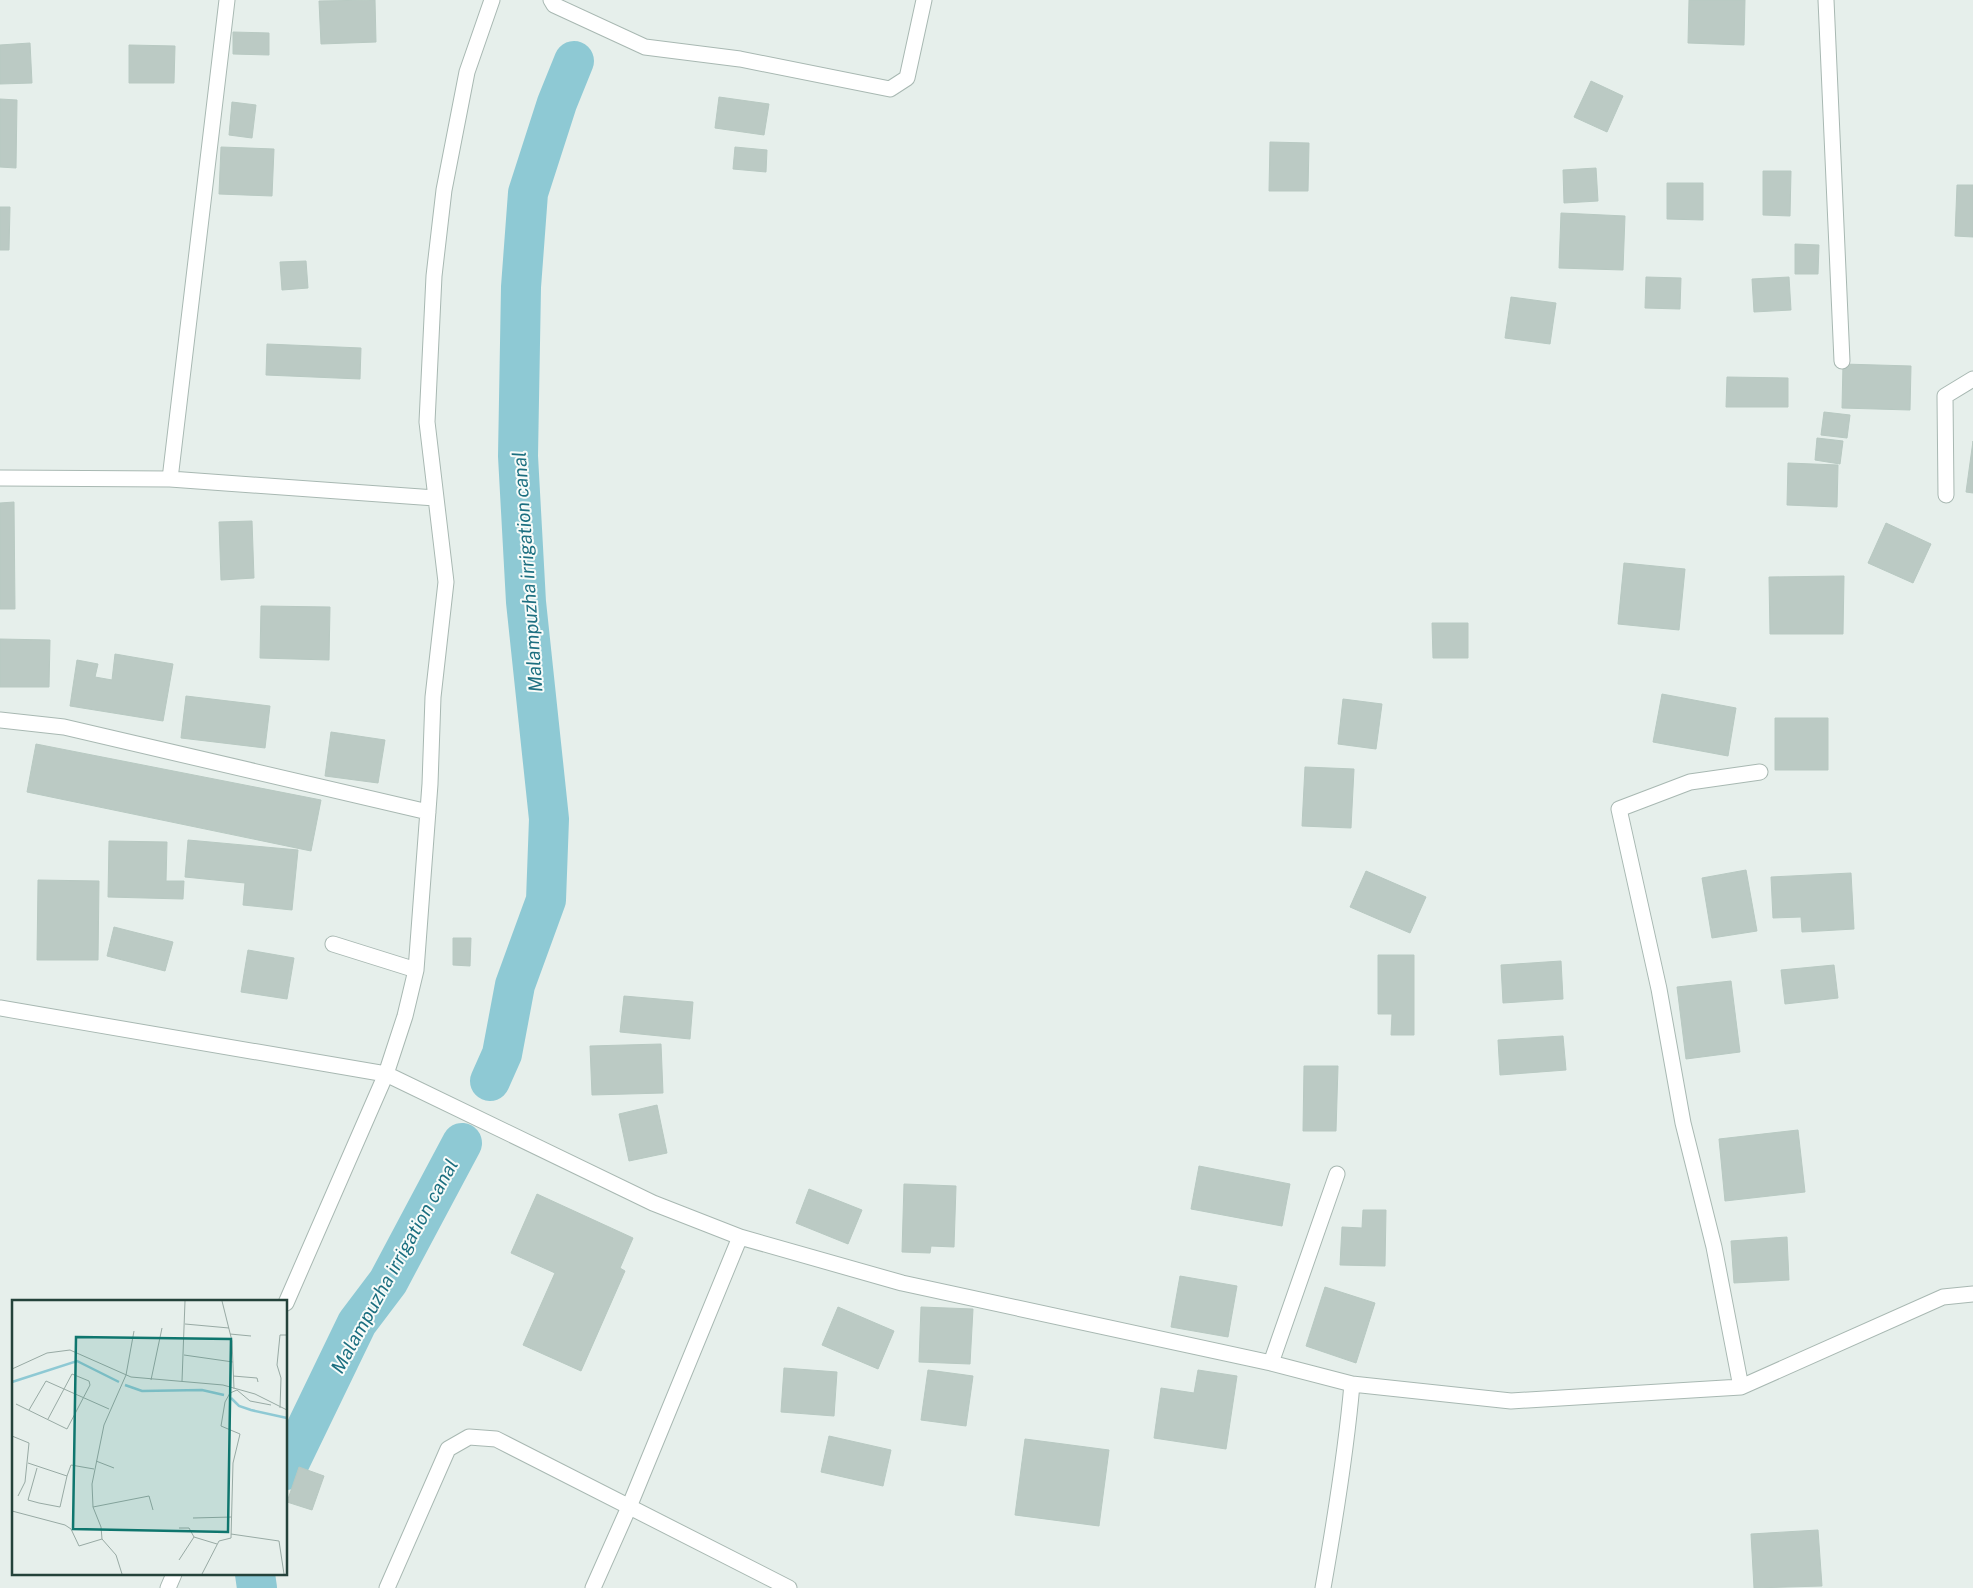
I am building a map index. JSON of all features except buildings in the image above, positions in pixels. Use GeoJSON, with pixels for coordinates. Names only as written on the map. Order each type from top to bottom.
{"type":"FeatureCollection","features":[{"type":"Feature","properties":{"kind":"street"},"geometry":{"type":"LineString","coordinates":[[170,479],[227,0]]}},
{"type":"Feature","properties":{"kind":"street"},"geometry":{"type":"LineString","coordinates":[[287,1300],[386,1074],[405,1016],[416,970],[428,812],[433,697],[446,582],[427,422],[434,276],[444,190],[467,72],[492,0]]}},
{"type":"Feature","properties":{"kind":"street"},"geometry":{"type":"LineString","coordinates":[[551,0],[554,5],[645,48],[740,59],[890,89],[907,78],[924,0]]}},
{"type":"Feature","properties":{"kind":"street"},"geometry":{"type":"LineString","coordinates":[[1826,0],[1842,361]]}},
{"type":"Feature","properties":{"kind":"street"},"geometry":{"type":"LineString","coordinates":[[1946,495],[1944,396],[1973,380]]}},
{"type":"Feature","properties":{"kind":"street"},"geometry":{"type":"LineString","coordinates":[[0,478],[170,479],[435,498]]}},
{"type":"Feature","properties":{"kind":"street"},"geometry":{"type":"LineString","coordinates":[[0,720],[64,727],[428,812]]}},
{"type":"Feature","properties":{"kind":"street"},"geometry":{"type":"LineString","coordinates":[[1741,1387],[1714,1247],[1683,1123],[1659,989],[1619,809],[1690,782],[1760,772]]}},
{"type":"Feature","properties":{"kind":"street"},"geometry":{"type":"LineString","coordinates":[[333,944],[416,970]]}},
{"type":"Feature","properties":{"kind":"street"},"geometry":{"type":"LineString","coordinates":[[0,1008],[386,1074],[653,1204],[740,1236],[902,1283],[1271,1363],[1352,1384],[1510,1401],[1741,1387],[1943,1297],[1973,1294]]}},
{"type":"Feature","properties":{"kind":"street"},"geometry":{"type":"LineString","coordinates":[[1271,1363],[1337,1174]]}},
{"type":"Feature","properties":{"kind":"street"},"geometry":{"type":"LineString","coordinates":[[593,1588],[629,1507],[740,1236]]}},
{"type":"Feature","properties":{"kind":"street"},"geometry":{"type":"LineString","coordinates":[[1322,1588],[1338,1507],[1347,1443],[1352,1384]]}},
{"type":"Feature","properties":{"kind":"street"},"geometry":{"type":"LineString","coordinates":[[387,1588],[448,1449],[469,1437],[496,1439],[788,1588]]}},
{"type":"Feature","properties":{"kind":"street"},"geometry":{"type":"LineString","coordinates":[[168,1588],[173,1576]]}},
{"type":"Feature","properties":{"kind":"waterway","name":"Malampuzha irrigation canal"},"geometry":{"type":"LineString","coordinates":[[490,1081],[502,1054],[515,985],[546,900],[549,819],[526,602],[518,456],[521,287],[528,193],[557,103],[574,61]]}},
{"type":"Feature","properties":{"kind":"waterway","name":"Malampuzha irrigation canal"},"geometry":{"type":"LineString","coordinates":[[288,1466],[357,1323],[388,1282],[462,1143]]}},
{"type":"Feature","properties":{"kind":"waterway","name":"Malampuzha irrigation canal"},"geometry":{"type":"LineString","coordinates":[[255,1576],[257,1588]]}}]}
